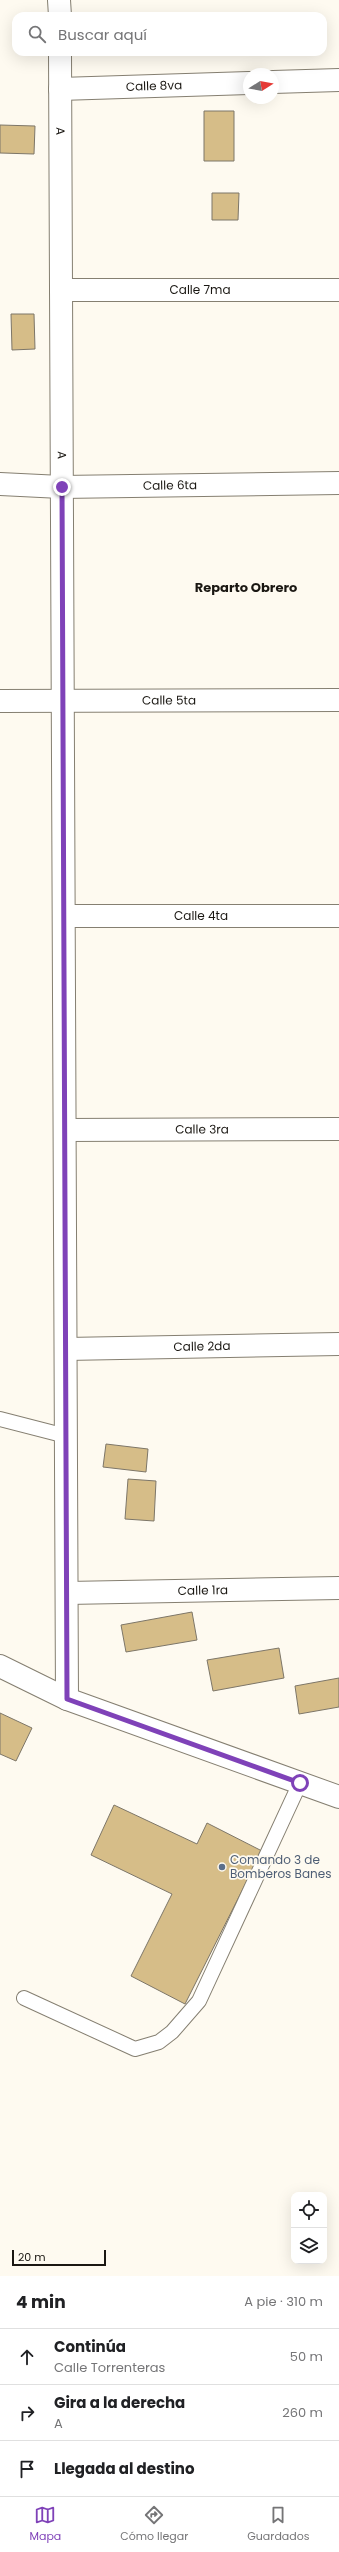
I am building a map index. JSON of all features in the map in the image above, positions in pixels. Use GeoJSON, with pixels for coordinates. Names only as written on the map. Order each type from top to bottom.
{"type":"FeatureCollection","features":[{"type":"Feature","properties":{"kind":"street"},"geometry":{"type":"LineString","coordinates":[[60,0],[60,12]]}},
{"type":"Feature","properties":{"kind":"street","name":"A"},"geometry":{"type":"LineString","coordinates":[[60,56],[67,1699]]}},
{"type":"Feature","properties":{"kind":"street"},"geometry":{"type":"LineString","coordinates":[[279,82],[339,80]]}},
{"type":"Feature","properties":{"kind":"street","name":"Calle 8va"},"geometry":{"type":"LineString","coordinates":[[60,89],[243,83]]}},
{"type":"Feature","properties":{"kind":"street","name":"Calle 7ma"},"geometry":{"type":"LineString","coordinates":[[61,290],[339,290]]}},
{"type":"Feature","properties":{"kind":"street","name":"Calle 6ta"},"geometry":{"type":"LineString","coordinates":[[0,484],[62,487],[339,483]]}},
{"type":"Feature","properties":{"kind":"street","name":"Calle 5ta"},"geometry":{"type":"LineString","coordinates":[[0,701],[339,700]]}},
{"type":"Feature","properties":{"kind":"street","name":"Calle 4ta"},"geometry":{"type":"LineString","coordinates":[[64,916],[339,916]]}},
{"type":"Feature","properties":{"kind":"street","name":"Calle 3ra"},"geometry":{"type":"LineString","coordinates":[[65,1130],[339,1128]]}},
{"type":"Feature","properties":{"kind":"street","name":"Calle 2da"},"geometry":{"type":"LineString","coordinates":[[66,1348],[339,1344]]}},
{"type":"Feature","properties":{"kind":"street","name":"Calle 1ra"},"geometry":{"type":"LineString","coordinates":[[67,1593],[339,1588]]}},
{"type":"Feature","properties":{"kind":"street"},"geometry":{"type":"LineString","coordinates":[[0,1666],[67,1699],[339,1797]]}},
{"type":"Feature","properties":{"kind":"lane"},"geometry":{"type":"LineString","coordinates":[[0,1419],[66,1436]]}},
{"type":"Feature","properties":{"kind":"lane"},"geometry":{"type":"LineString","coordinates":[[24,1998],[135,2049],[159,2042],[172,2032],[199,2001],[300,1783]]}},
{"type":"Feature","properties":{"kind":"building"},"geometry":{"type":"Polygon","coordinates":[[[204,111],[234,111],[234,161],[204,161],[204,111]]]}},
{"type":"Feature","properties":{"kind":"building"},"geometry":{"type":"Polygon","coordinates":[[[0,125],[35,126],[34,154],[0,153],[0,125]]]}},
{"type":"Feature","properties":{"kind":"building"},"geometry":{"type":"Polygon","coordinates":[[[212,193],[239,193],[238,220],[212,220],[212,193]]]}},
{"type":"Feature","properties":{"kind":"building"},"geometry":{"type":"Polygon","coordinates":[[[11,314],[34,314],[35,349],[12,350],[11,314]]]}},
{"type":"Feature","properties":{"kind":"building"},"geometry":{"type":"Polygon","coordinates":[[[106,1444],[148,1449],[146,1472],[103,1467],[106,1444]]]}},
{"type":"Feature","properties":{"kind":"building"},"geometry":{"type":"Polygon","coordinates":[[[128,1479],[156,1481],[154,1521],[125,1519],[128,1479]]]}},
{"type":"Feature","properties":{"kind":"building"},"geometry":{"type":"Polygon","coordinates":[[[192,1612],[197,1640],[126,1652],[121,1625],[192,1612]]]}},
{"type":"Feature","properties":{"kind":"building"},"geometry":{"type":"Polygon","coordinates":[[[279,1648],[284,1678],[213,1691],[207,1660],[279,1648]]]}},
{"type":"Feature","properties":{"kind":"building"},"geometry":{"type":"Polygon","coordinates":[[[339,1678],[339,1707],[299,1714],[295,1686],[339,1678]]]}},
{"type":"Feature","properties":{"kind":"building"},"geometry":{"type":"Polygon","coordinates":[[[0,1713],[32,1728],[16,1761],[0,1754],[0,1713]]]}},
{"type":"Feature","properties":{"kind":"building"},"geometry":{"type":"Polygon","coordinates":[[[114,1805],[197,1844],[207,1823],[262,1851],[185,2004],[131,1976],[172,1894],[91,1855],[114,1805]]]}},
{"type":"Feature","properties":{"kind":"place","name":"Comando 3 de Bomberos Banes"},"geometry":{"type":"Point","coordinates":[222,1867]}},
{"type":"Feature","properties":{"kind":"district","name":"Reparto Obrero"},"geometry":{"type":"Point","coordinates":[246,587]}},
{"type":"Feature","properties":{"kind":"route"},"geometry":{"type":"LineString","coordinates":[[62,487],[67,1699],[300,1783]]}}]}
